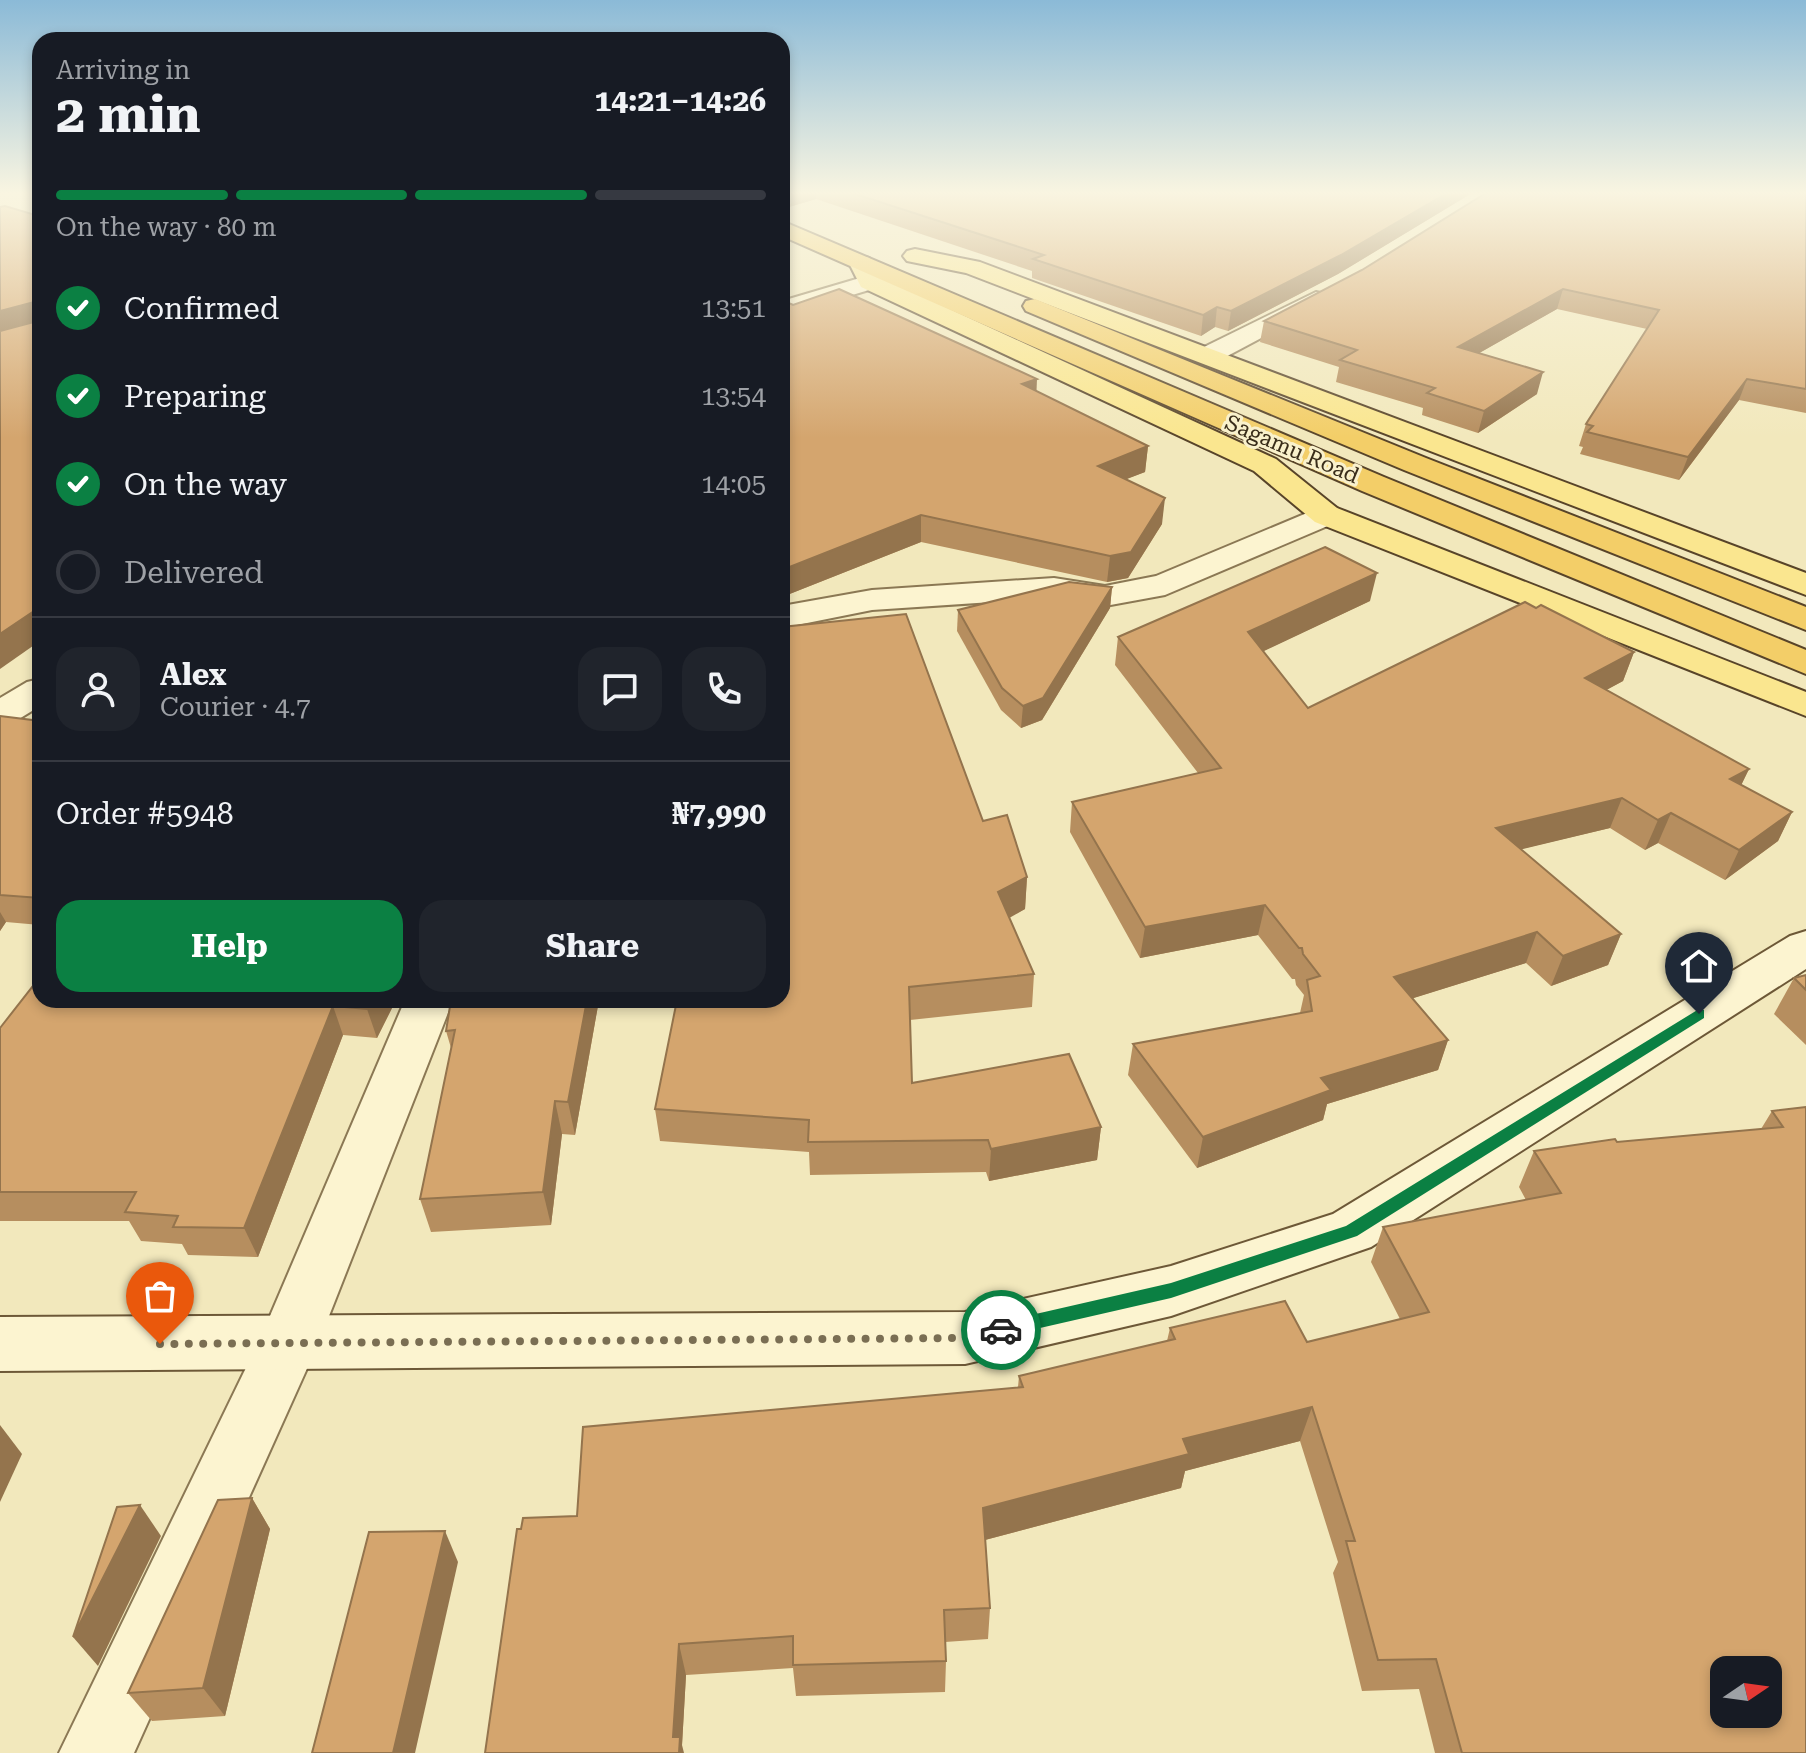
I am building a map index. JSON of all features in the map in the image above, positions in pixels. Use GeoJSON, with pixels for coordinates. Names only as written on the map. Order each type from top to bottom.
{"type":"FeatureCollection","features":[{"type":"Feature","properties":{"kind":"highway","name":"Sagamu Road"},"geometry":{"type":"LineString","coordinates":[[870,275],[963,308],[1402,496],[1806,663]]}},
{"type":"Feature","properties":{"kind":"highway","name":"Sagamu Road"},"geometry":{"type":"LineString","coordinates":[[961,275],[1415,464],[1806,619]]}},
{"type":"Feature","properties":{"kind":"main road"},"geometry":{"type":"LineString","coordinates":[[869,275],[1265,465],[1326,515],[1806,705]]}},
{"type":"Feature","properties":{"kind":"main road"},"geometry":{"type":"LineString","coordinates":[[993,275],[1806,585]]}},
{"type":"Feature","properties":{"kind":"street"},"geometry":{"type":"LineString","coordinates":[[790,306],[861,275]]}},
{"type":"Feature","properties":{"kind":"street"},"geometry":{"type":"LineString","coordinates":[[1209,355],[1334,290]]}},
{"type":"Feature","properties":{"kind":"street"},"geometry":{"type":"LineString","coordinates":[[790,615],[872,600],[1054,588],[1105,596],[1165,585],[1326,515]]}},
{"type":"Feature","properties":{"kind":"street"},"geometry":{"type":"LineString","coordinates":[[0,714],[32,695]]}},
{"type":"Feature","properties":{"kind":"street"},"geometry":{"type":"LineString","coordinates":[[0,1344],[965,1338],[1171,1291],[1351,1231],[1806,947]]}},
{"type":"Feature","properties":{"kind":"street"},"geometry":{"type":"LineString","coordinates":[[96,1753],[288,1344],[426,1008]]}},
{"type":"Feature","properties":{"kind":"building"},"geometry":{"type":"Polygon","coordinates":[[[0,275],[32,275],[32,303],[0,311],[0,275]]]}},
{"type":"Feature","properties":{"kind":"building"},"geometry":{"type":"Polygon","coordinates":[[[1081,275],[1302,275],[1231,311],[1217,307],[1203,315],[1081,275]]]}},
{"type":"Feature","properties":{"kind":"building"},"geometry":{"type":"Polygon","coordinates":[[[1353,275],[1806,275],[1806,389],[1747,379],[1688,457],[1587,432],[1593,426],[1586,424],[1659,310],[1563,289],[1458,347],[1543,372],[1484,411],[1427,393],[1435,388],[1340,360],[1357,350],[1264,321],[1353,275]]]}},
{"type":"Feature","properties":{"kind":"building"},"geometry":{"type":"Polygon","coordinates":[[[839,289],[1037,379],[1022,384],[1148,446],[1098,466],[1165,498],[1131,552],[1110,556],[921,515],[790,567],[790,304],[839,289]]]}},
{"type":"Feature","properties":{"kind":"building"},"geometry":{"type":"Polygon","coordinates":[[[32,323],[32,612],[0,634],[0,331],[32,323]]]}},
{"type":"Feature","properties":{"kind":"building"},"geometry":{"type":"Polygon","coordinates":[[[1325,547],[1377,573],[1248,632],[1308,708],[1525,602],[1536,608],[1541,605],[1634,652],[1585,678],[1749,769],[1730,779],[1792,812],[1739,850],[1671,813],[1658,820],[1622,798],[1496,828],[1621,934],[1563,956],[1537,932],[1394,977],[1448,1040],[1321,1078],[1331,1090],[1203,1137],[1133,1044],[1312,1011],[1307,980],[1320,976],[1303,954],[1302,948],[1265,905],[1145,927],[1072,802],[1221,768],[1118,637],[1325,547]]]}},
{"type":"Feature","properties":{"kind":"building"},"geometry":{"type":"Polygon","coordinates":[[[1069,582],[1112,587],[1043,698],[1023,706],[1002,688],[958,610],[1069,582]]]}},
{"type":"Feature","properties":{"kind":"building"},"geometry":{"type":"Polygon","coordinates":[[[906,614],[983,821],[1007,815],[1027,877],[998,892],[1034,974],[909,987],[912,1083],[1069,1054],[1101,1127],[991,1149],[988,1140],[808,1142],[809,1120],[655,1109],[675,1008],[790,1008],[790,626],[906,614]]]}},
{"type":"Feature","properties":{"kind":"building"},"geometry":{"type":"Polygon","coordinates":[[[0,716],[32,720],[32,897],[0,895],[0,716]]]}},
{"type":"Feature","properties":{"kind":"building"},"geometry":{"type":"Polygon","coordinates":[[[1806,975],[1806,990],[1794,978],[1806,975]]]}},
{"type":"Feature","properties":{"kind":"building"},"geometry":{"type":"Polygon","coordinates":[[[32,987],[32,1008],[332,1008],[244,1228],[173,1227],[178,1216],[125,1212],[136,1192],[0,1192],[0,1028],[32,987]]]}},
{"type":"Feature","properties":{"kind":"building"},"geometry":{"type":"Polygon","coordinates":[[[450,1008],[586,1008],[568,1102],[555,1101],[543,1192],[420,1199],[455,1030],[446,1031],[450,1008]]]}},
{"type":"Feature","properties":{"kind":"building"},"geometry":{"type":"Polygon","coordinates":[[[1806,1107],[1806,1753],[1462,1753],[1436,1659],[1378,1660],[1346,1541],[1355,1541],[1312,1407],[1183,1439],[1189,1454],[983,1508],[990,1608],[944,1610],[946,1661],[793,1665],[793,1636],[679,1644],[673,1737],[680,1737],[679,1753],[485,1753],[517,1529],[521,1529],[523,1518],[577,1516],[583,1427],[1023,1387],[1019,1376],[1175,1339],[1170,1328],[1285,1301],[1307,1342],[1429,1312],[1383,1227],[1561,1193],[1534,1151],[1615,1139],[1617,1142],[1783,1127],[1772,1111],[1806,1107]]]}},
{"type":"Feature","properties":{"kind":"building"},"geometry":{"type":"Polygon","coordinates":[[[252,1498],[203,1688],[128,1693],[218,1500],[252,1498]]]}},
{"type":"Feature","properties":{"kind":"building"},"geometry":{"type":"Polygon","coordinates":[[[140,1505],[73,1637],[117,1507],[140,1505]]]}},
{"type":"Feature","properties":{"kind":"building"},"geometry":{"type":"Polygon","coordinates":[[[445,1531],[393,1753],[312,1753],[369,1532],[445,1531]]]}},
{"type":"Feature","properties":{"kind":"way so far"},"geometry":{"type":"LineString","coordinates":[[160,1344],[965,1338],[1001,1330]]}},
{"type":"Feature","properties":{"kind":"route"},"geometry":{"type":"LineString","coordinates":[[1001,1330],[1171,1291],[1351,1231],[1699,1014]]}}]}
